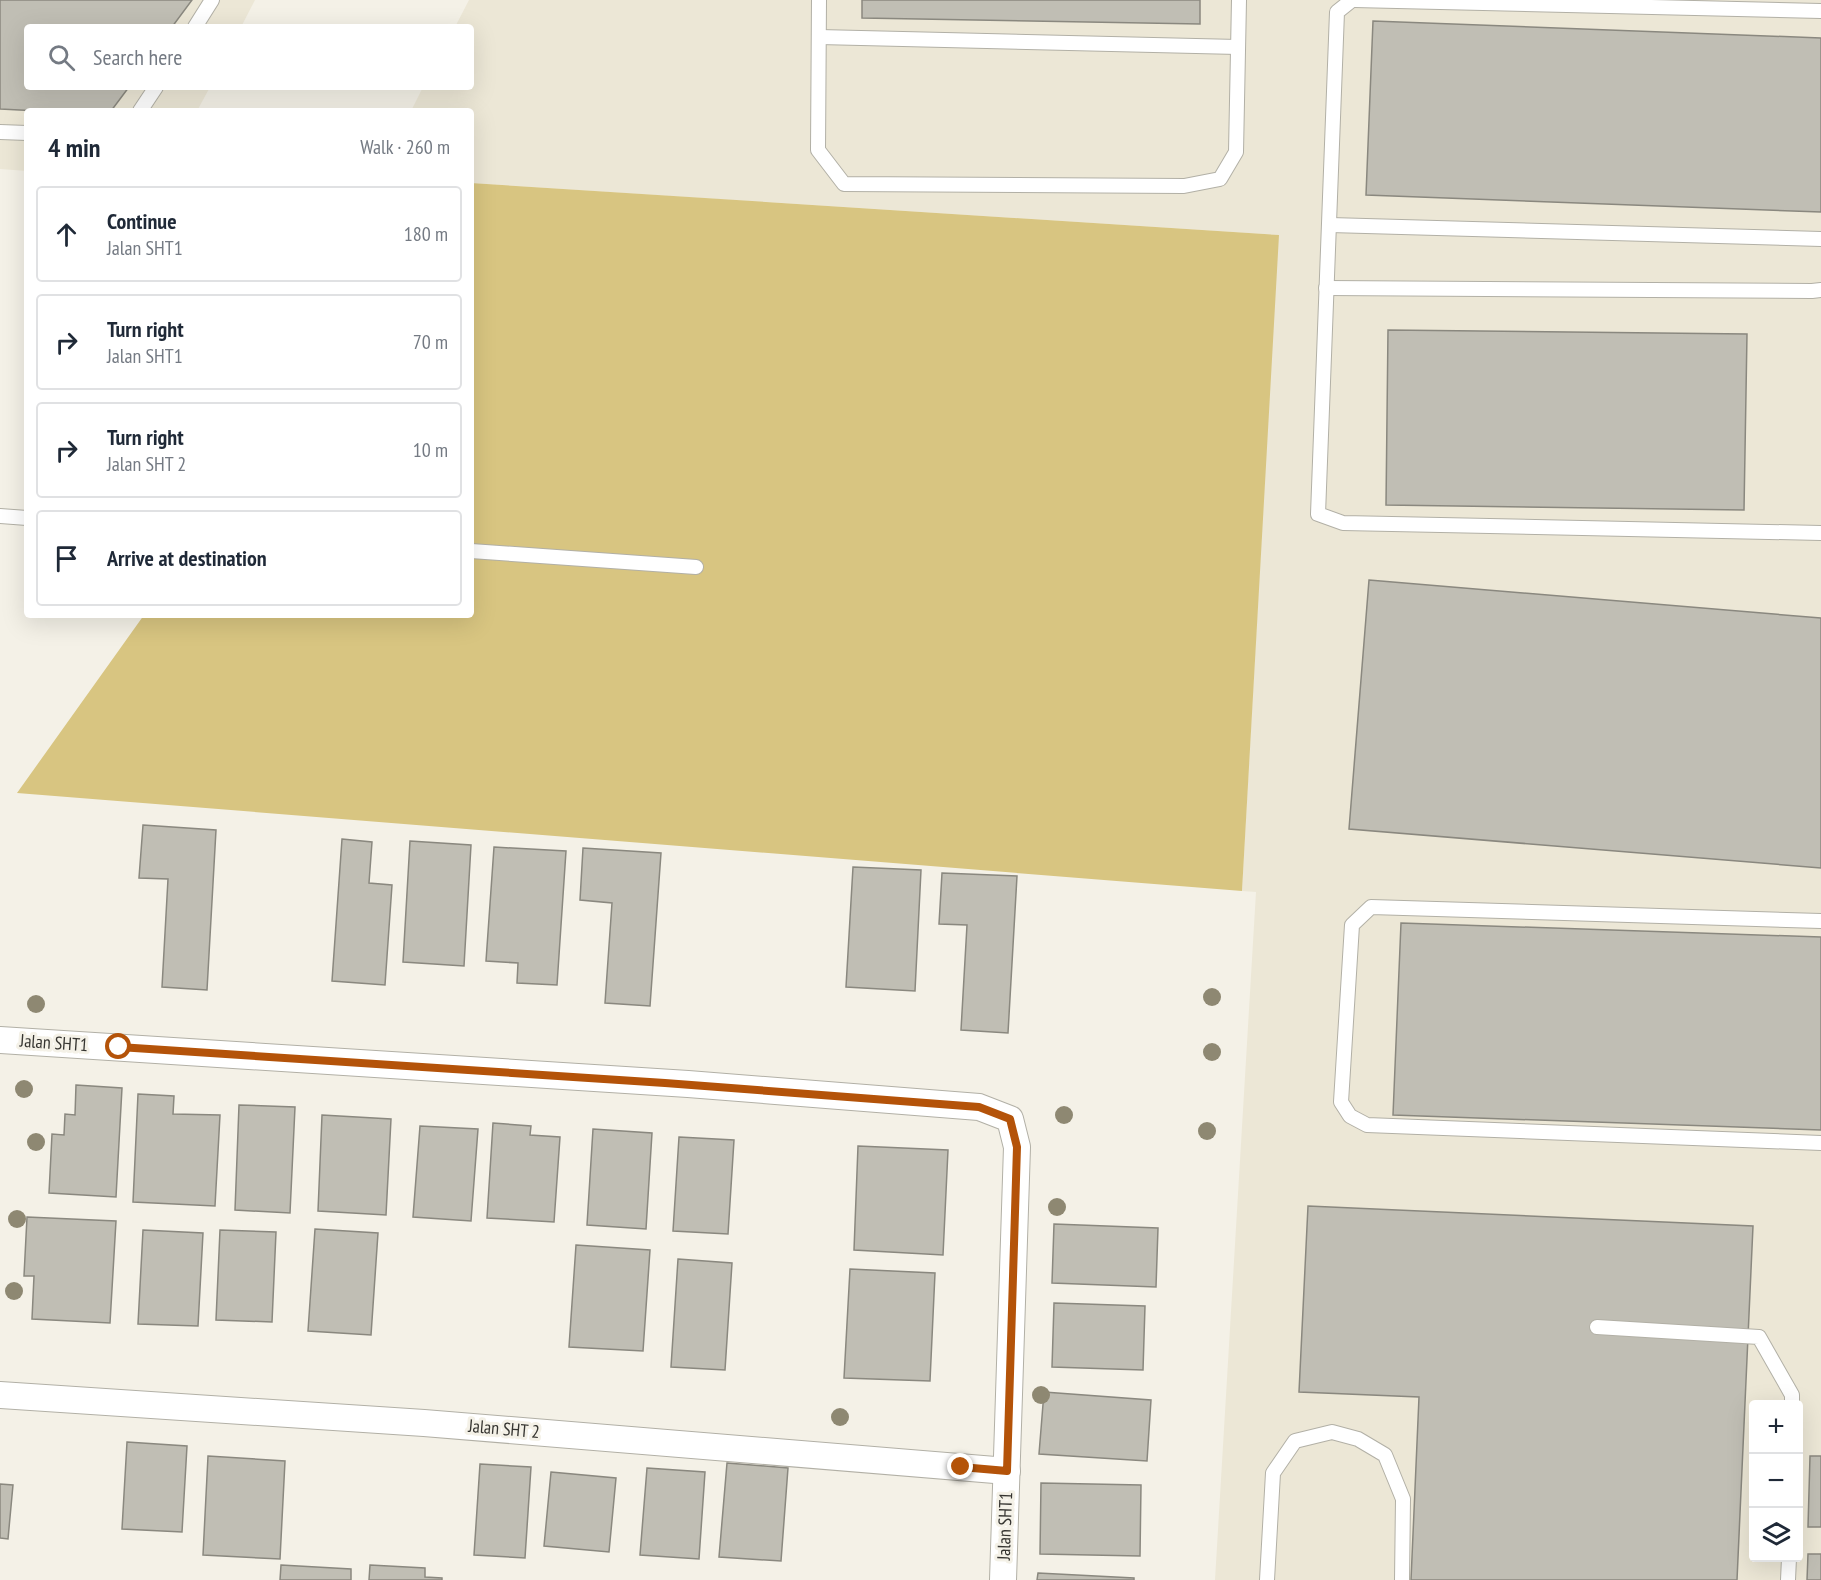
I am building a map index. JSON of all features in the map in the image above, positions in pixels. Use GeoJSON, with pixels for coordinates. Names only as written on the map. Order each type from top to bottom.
{"type":"FeatureCollection","features":[{"type":"Feature","properties":{"kind":"street","name":"Jalan SHT1"},"geometry":{"type":"LineString","coordinates":[[0,1040],[676,1083],[979,1107],[1010,1119],[1017,1147],[1003,1580]]}},
{"type":"Feature","properties":{"kind":"street","name":"Jalan SHT 2"},"geometry":{"type":"LineString","coordinates":[[0,1395],[412,1422],[1007,1471]]}},
{"type":"Feature","properties":{"kind":"lane"},"geometry":{"type":"LineString","coordinates":[[197,24],[212,0]]}},
{"type":"Feature","properties":{"kind":"lane"},"geometry":{"type":"LineString","coordinates":[[819,0],[818,150],[844,184],[1184,186],[1220,180],[1236,152],[1239,0]]}},
{"type":"Feature","properties":{"kind":"lane"},"geometry":{"type":"LineString","coordinates":[[1821,10],[1353,0],[1336,12],[1318,514],[1342,523],[1821,533]]}},
{"type":"Feature","properties":{"kind":"lane"},"geometry":{"type":"LineString","coordinates":[[819,38],[1238,47]]}},
{"type":"Feature","properties":{"kind":"lane"},"geometry":{"type":"LineString","coordinates":[[143,108],[154,90]]}},
{"type":"Feature","properties":{"kind":"lane"},"geometry":{"type":"LineString","coordinates":[[0,132],[24,133]]}},
{"type":"Feature","properties":{"kind":"lane"},"geometry":{"type":"LineString","coordinates":[[1330,225],[1821,239]]}},
{"type":"Feature","properties":{"kind":"lane"},"geometry":{"type":"LineString","coordinates":[[1326,288],[1821,290]]}},
{"type":"Feature","properties":{"kind":"lane"},"geometry":{"type":"LineString","coordinates":[[0,516],[24,518]]}},
{"type":"Feature","properties":{"kind":"lane"},"geometry":{"type":"LineString","coordinates":[[474,551],[696,567]]}},
{"type":"Feature","properties":{"kind":"lane"},"geometry":{"type":"LineString","coordinates":[[1821,921],[1371,908],[1352,925],[1341,1102],[1350,1116],[1367,1125],[1821,1143]]}},
{"type":"Feature","properties":{"kind":"lane"},"geometry":{"type":"LineString","coordinates":[[1597,1328],[1759,1337],[1792,1395],[1792,1400]]}},
{"type":"Feature","properties":{"kind":"lane"},"geometry":{"type":"LineString","coordinates":[[1267,1580],[1272,1473],[1295,1441],[1332,1432],[1358,1439],[1385,1455],[1403,1499],[1402,1580]]}},
{"type":"Feature","properties":{"kind":"lane"},"geometry":{"type":"LineString","coordinates":[[1788,1580],[1789,1562]]}},
{"type":"Feature","properties":{"kind":"shaded area"},"geometry":{"type":"Polygon","coordinates":[[[0,0],[255,0],[243,24],[24,24],[24,90],[208,90],[199,108],[24,108],[24,171],[0,169],[0,0]]]}},
{"type":"Feature","properties":{"kind":"shaded area"},"geometry":{"type":"Polygon","coordinates":[[[469,0],[1821,0],[1821,1580],[1215,1580],[1256,892],[1242,891],[1278,235],[474,183],[474,108],[412,108],[422,90],[474,90],[474,24],[457,24],[469,0]]]}},
{"type":"Feature","properties":{"kind":"shaded area"},"geometry":{"type":"Polygon","coordinates":[[[474,183],[1279,235],[1242,891],[17,793],[142,618],[474,618],[474,183]]]}},
{"type":"Feature","properties":{"kind":"building"},"geometry":{"type":"Polygon","coordinates":[[[0,0],[192,0],[174,24],[24,24],[24,90],[127,90],[113,108],[0,109],[0,0]]]}},
{"type":"Feature","properties":{"kind":"building"},"geometry":{"type":"Polygon","coordinates":[[[862,0],[1200,0],[1200,24],[862,18],[862,0]]]}},
{"type":"Feature","properties":{"kind":"building"},"geometry":{"type":"Polygon","coordinates":[[[1373,21],[1821,38],[1821,212],[1366,195],[1373,21]]]}},
{"type":"Feature","properties":{"kind":"building"},"geometry":{"type":"Polygon","coordinates":[[[1388,330],[1747,334],[1744,510],[1386,505],[1388,330]]]}},
{"type":"Feature","properties":{"kind":"building"},"geometry":{"type":"Polygon","coordinates":[[[1369,580],[1821,618],[1821,868],[1349,829],[1369,580]]]}},
{"type":"Feature","properties":{"kind":"building"},"geometry":{"type":"Polygon","coordinates":[[[143,825],[216,830],[207,990],[162,987],[168,879],[139,878],[143,825]]]}},
{"type":"Feature","properties":{"kind":"building"},"geometry":{"type":"Polygon","coordinates":[[[342,839],[372,842],[369,883],[392,885],[385,985],[332,981],[342,839]]]}},
{"type":"Feature","properties":{"kind":"building"},"geometry":{"type":"Polygon","coordinates":[[[410,841],[471,845],[464,966],[403,962],[410,841]]]}},
{"type":"Feature","properties":{"kind":"building"},"geometry":{"type":"Polygon","coordinates":[[[494,847],[566,851],[557,985],[517,983],[518,963],[486,961],[494,847]]]}},
{"type":"Feature","properties":{"kind":"building"},"geometry":{"type":"Polygon","coordinates":[[[583,848],[661,853],[650,1006],[605,1003],[612,903],[580,900],[583,848]]]}},
{"type":"Feature","properties":{"kind":"building"},"geometry":{"type":"Polygon","coordinates":[[[853,867],[921,870],[915,991],[846,987],[853,867]]]}},
{"type":"Feature","properties":{"kind":"building"},"geometry":{"type":"Polygon","coordinates":[[[942,873],[1017,876],[1008,1033],[961,1030],[967,925],[939,924],[942,873]]]}},
{"type":"Feature","properties":{"kind":"building"},"geometry":{"type":"Polygon","coordinates":[[[1401,923],[1821,937],[1821,1130],[1393,1115],[1401,923]]]}},
{"type":"Feature","properties":{"kind":"building"},"geometry":{"type":"Polygon","coordinates":[[[76,1085],[122,1088],[116,1197],[49,1193],[52,1134],[64,1135],[65,1114],[75,1115],[76,1085]]]}},
{"type":"Feature","properties":{"kind":"building"},"geometry":{"type":"Polygon","coordinates":[[[138,1094],[174,1096],[173,1114],[220,1115],[215,1206],[133,1202],[138,1094]]]}},
{"type":"Feature","properties":{"kind":"building"},"geometry":{"type":"Polygon","coordinates":[[[239,1105],[295,1107],[290,1213],[235,1210],[239,1105]]]}},
{"type":"Feature","properties":{"kind":"building"},"geometry":{"type":"Polygon","coordinates":[[[322,1115],[391,1119],[386,1215],[318,1211],[322,1115]]]}},
{"type":"Feature","properties":{"kind":"building"},"geometry":{"type":"Polygon","coordinates":[[[493,1123],[531,1126],[530,1135],[560,1137],[554,1222],[487,1218],[493,1123]]]}},
{"type":"Feature","properties":{"kind":"building"},"geometry":{"type":"Polygon","coordinates":[[[420,1126],[478,1129],[471,1221],[413,1217],[420,1126]]]}},
{"type":"Feature","properties":{"kind":"building"},"geometry":{"type":"Polygon","coordinates":[[[593,1129],[652,1133],[646,1229],[587,1225],[593,1129]]]}},
{"type":"Feature","properties":{"kind":"building"},"geometry":{"type":"Polygon","coordinates":[[[679,1137],[734,1140],[728,1234],[673,1231],[679,1137]]]}},
{"type":"Feature","properties":{"kind":"building"},"geometry":{"type":"Polygon","coordinates":[[[858,1146],[948,1150],[943,1255],[854,1250],[858,1146]]]}},
{"type":"Feature","properties":{"kind":"building"},"geometry":{"type":"Polygon","coordinates":[[[1308,1206],[1753,1226],[1737,1580],[1411,1580],[1419,1397],[1299,1392],[1308,1206]]]}},
{"type":"Feature","properties":{"kind":"building"},"geometry":{"type":"Polygon","coordinates":[[[27,1217],[116,1221],[110,1323],[32,1319],[34,1276],[24,1276],[27,1217]]]}},
{"type":"Feature","properties":{"kind":"building"},"geometry":{"type":"Polygon","coordinates":[[[1054,1224],[1158,1228],[1156,1287],[1052,1283],[1054,1224]]]}},
{"type":"Feature","properties":{"kind":"building"},"geometry":{"type":"Polygon","coordinates":[[[315,1229],[378,1233],[371,1335],[308,1331],[315,1229]]]}},
{"type":"Feature","properties":{"kind":"building"},"geometry":{"type":"Polygon","coordinates":[[[143,1230],[203,1233],[198,1326],[138,1324],[143,1230]]]}},
{"type":"Feature","properties":{"kind":"building"},"geometry":{"type":"Polygon","coordinates":[[[220,1230],[276,1232],[272,1322],[216,1320],[220,1230]]]}},
{"type":"Feature","properties":{"kind":"building"},"geometry":{"type":"Polygon","coordinates":[[[576,1245],[650,1250],[643,1351],[569,1347],[576,1245]]]}},
{"type":"Feature","properties":{"kind":"building"},"geometry":{"type":"Polygon","coordinates":[[[678,1259],[732,1263],[725,1370],[671,1367],[678,1259]]]}},
{"type":"Feature","properties":{"kind":"building"},"geometry":{"type":"Polygon","coordinates":[[[850,1269],[935,1273],[930,1381],[844,1378],[850,1269]]]}},
{"type":"Feature","properties":{"kind":"building"},"geometry":{"type":"Polygon","coordinates":[[[1054,1303],[1145,1306],[1143,1370],[1052,1367],[1054,1303]]]}},
{"type":"Feature","properties":{"kind":"building"},"geometry":{"type":"Polygon","coordinates":[[[1044,1392],[1151,1400],[1147,1461],[1039,1454],[1044,1392]]]}},
{"type":"Feature","properties":{"kind":"building"},"geometry":{"type":"Polygon","coordinates":[[[127,1442],[187,1446],[182,1532],[122,1529],[127,1442]]]}},
{"type":"Feature","properties":{"kind":"building"},"geometry":{"type":"Polygon","coordinates":[[[208,1456],[285,1461],[280,1559],[203,1555],[208,1456]]]}},
{"type":"Feature","properties":{"kind":"building"},"geometry":{"type":"Polygon","coordinates":[[[1810,1456],[1821,1456],[1821,1527],[1808,1527],[1810,1456]]]}},
{"type":"Feature","properties":{"kind":"building"},"geometry":{"type":"Polygon","coordinates":[[[727,1463],[788,1468],[781,1561],[719,1557],[727,1463]]]}},
{"type":"Feature","properties":{"kind":"building"},"geometry":{"type":"Polygon","coordinates":[[[480,1464],[531,1467],[525,1558],[474,1555],[480,1464]]]}},
{"type":"Feature","properties":{"kind":"building"},"geometry":{"type":"Polygon","coordinates":[[[647,1468],[705,1472],[699,1559],[640,1555],[647,1468]]]}},
{"type":"Feature","properties":{"kind":"building"},"geometry":{"type":"Polygon","coordinates":[[[551,1472],[616,1478],[609,1552],[544,1546],[551,1472]]]}},
{"type":"Feature","properties":{"kind":"building"},"geometry":{"type":"Polygon","coordinates":[[[1041,1483],[1141,1485],[1140,1556],[1040,1554],[1041,1483]]]}},
{"type":"Feature","properties":{"kind":"building"},"geometry":{"type":"Polygon","coordinates":[[[0,1484],[13,1485],[8,1539],[0,1538],[0,1484]]]}},
{"type":"Feature","properties":{"kind":"building"},"geometry":{"type":"Polygon","coordinates":[[[1808,1554],[1821,1554],[1821,1580],[1807,1580],[1808,1554]]]}},
{"type":"Feature","properties":{"kind":"building"},"geometry":{"type":"Polygon","coordinates":[[[281,1565],[351,1569],[351,1580],[280,1580],[281,1565]]]}},
{"type":"Feature","properties":{"kind":"building"},"geometry":{"type":"Polygon","coordinates":[[[370,1565],[425,1568],[425,1577],[442,1578],[442,1580],[369,1580],[370,1565]]]}},
{"type":"Feature","properties":{"kind":"building"},"geometry":{"type":"Polygon","coordinates":[[[1038,1573],[1134,1578],[1134,1580],[1037,1580],[1038,1573]]]}},
{"type":"Feature","properties":{"kind":"route"},"geometry":{"type":"LineString","coordinates":[[119,1047],[665,1083],[979,1107],[1010,1119],[1017,1147],[1007,1471],[961,1467]]}}]}
